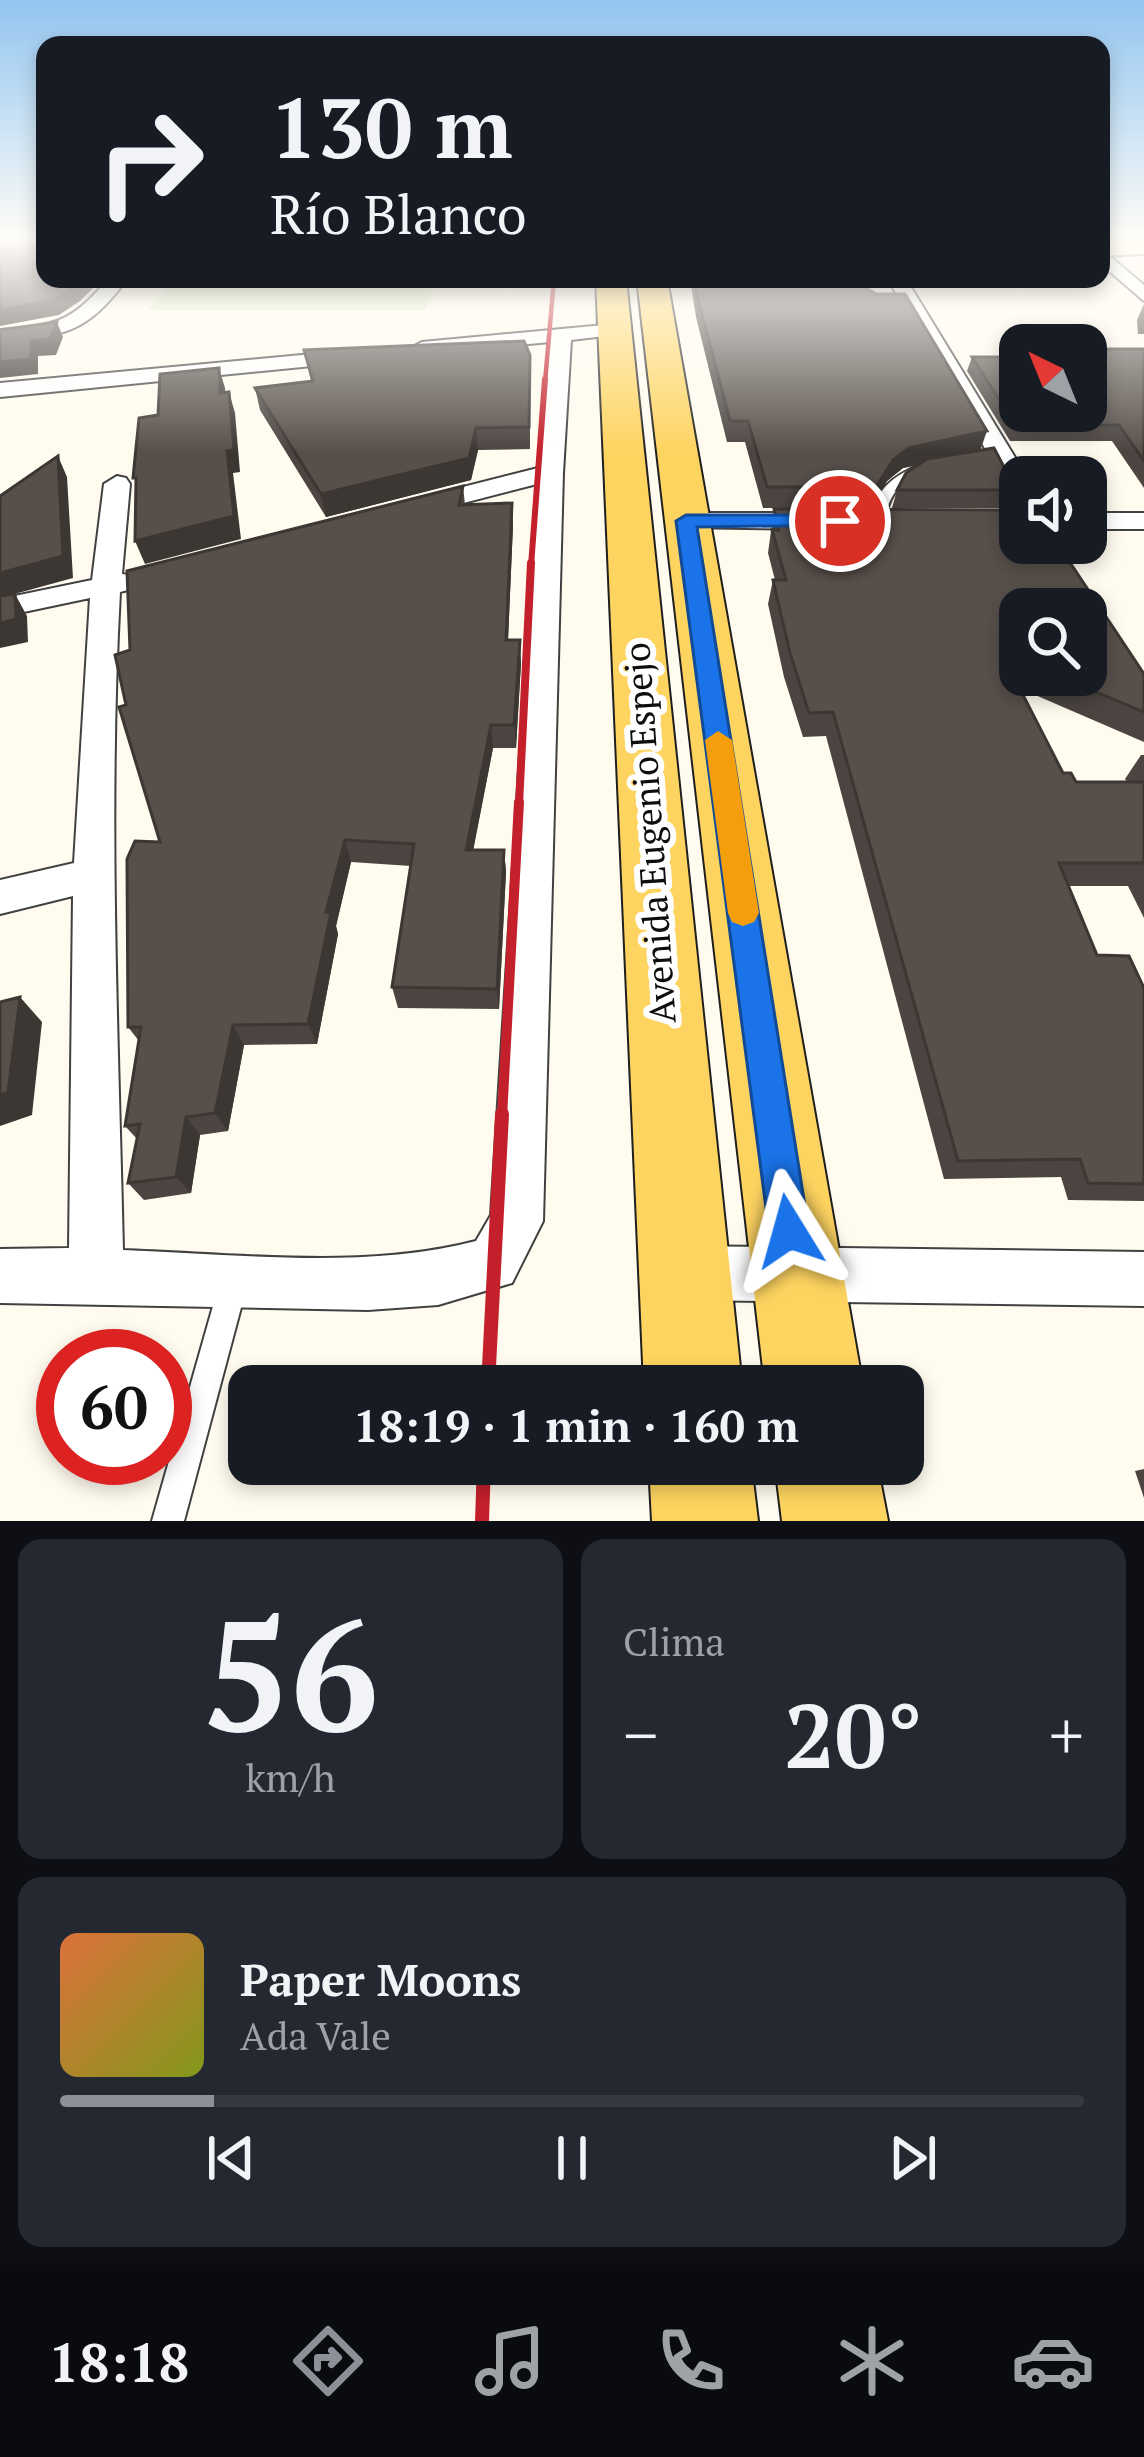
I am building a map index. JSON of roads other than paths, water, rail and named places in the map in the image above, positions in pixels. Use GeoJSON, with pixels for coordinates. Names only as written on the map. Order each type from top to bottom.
{"type":"FeatureCollection","features":[{"type":"Feature","properties":{"kind":"main road","name":"Avenida Eugenio Espejo"},"geometry":{"type":"LineString","coordinates":[[656,310],[810,1365]]}},
{"type":"Feature","properties":{"kind":"main road","name":"Avenida Eugenio Espejo"},"geometry":{"type":"LineString","coordinates":[[596,314],[691,1365]]}},
{"type":"Feature","properties":{"kind":"main road"},"geometry":{"type":"LineString","coordinates":[[702,1485],[705,1521]]}},
{"type":"Feature","properties":{"kind":"main road"},"geometry":{"type":"LineString","coordinates":[[829,1485],[835,1521]]}},
{"type":"Feature","properties":{"kind":"street"},"geometry":{"type":"LineString","coordinates":[[0,336],[70,328],[92,310]]}},
{"type":"Feature","properties":{"kind":"street"},"geometry":{"type":"LineString","coordinates":[[914,310],[999,462]]}},
{"type":"Feature","properties":{"kind":"street"},"geometry":{"type":"LineString","coordinates":[[0,390],[395,351],[596,314],[550,473],[518,1221],[493,1264],[423,1280],[234,1281],[96,1273],[0,1276]]}},
{"type":"Feature","properties":{"kind":"street"},"geometry":{"type":"LineString","coordinates":[[399,512],[550,473]]}},
{"type":"Feature","properties":{"kind":"street"},"geometry":{"type":"LineString","coordinates":[[96,1273],[96,874],[103,588],[117,484]]}},
{"type":"Feature","properties":{"kind":"street"},"geometry":{"type":"LineString","coordinates":[[686,521],[890,521]]}},
{"type":"Feature","properties":{"kind":"street"},"geometry":{"type":"LineString","coordinates":[[1107,521],[1144,521]]}},
{"type":"Feature","properties":{"kind":"street"},"geometry":{"type":"LineString","coordinates":[[0,608],[148,576]]}},
{"type":"Feature","properties":{"kind":"street"},"geometry":{"type":"LineString","coordinates":[[0,897],[96,874]]}},
{"type":"Feature","properties":{"kind":"street"},"geometry":{"type":"LineString","coordinates":[[682,1273],[1144,1279]]}},
{"type":"Feature","properties":{"kind":"lane"},"geometry":{"type":"LineString","coordinates":[[890,521],[880,501],[897,478],[943,466]]}},
{"type":"Feature","properties":{"kind":"lane"},"geometry":{"type":"LineString","coordinates":[[168,1521],[234,1281]]}},
{"type":"Feature","properties":{"kind":"railway"},"geometry":{"type":"LineString","coordinates":[[545,382],[551,310]]}},
{"type":"Feature","properties":{"kind":"railway"},"geometry":{"type":"LineString","coordinates":[[531,566],[545,379]]}},
{"type":"Feature","properties":{"kind":"railway"},"geometry":{"type":"LineString","coordinates":[[519,805],[531,563]]}},
{"type":"Feature","properties":{"kind":"railway"},"geometry":{"type":"LineString","coordinates":[[502,1117],[519,802]]}},
{"type":"Feature","properties":{"kind":"railway"},"geometry":{"type":"LineString","coordinates":[[489,1365],[502,1114]]}},
{"type":"Feature","properties":{"kind":"railway"},"geometry":{"type":"LineString","coordinates":[[482,1521],[483,1485]]}}]}
